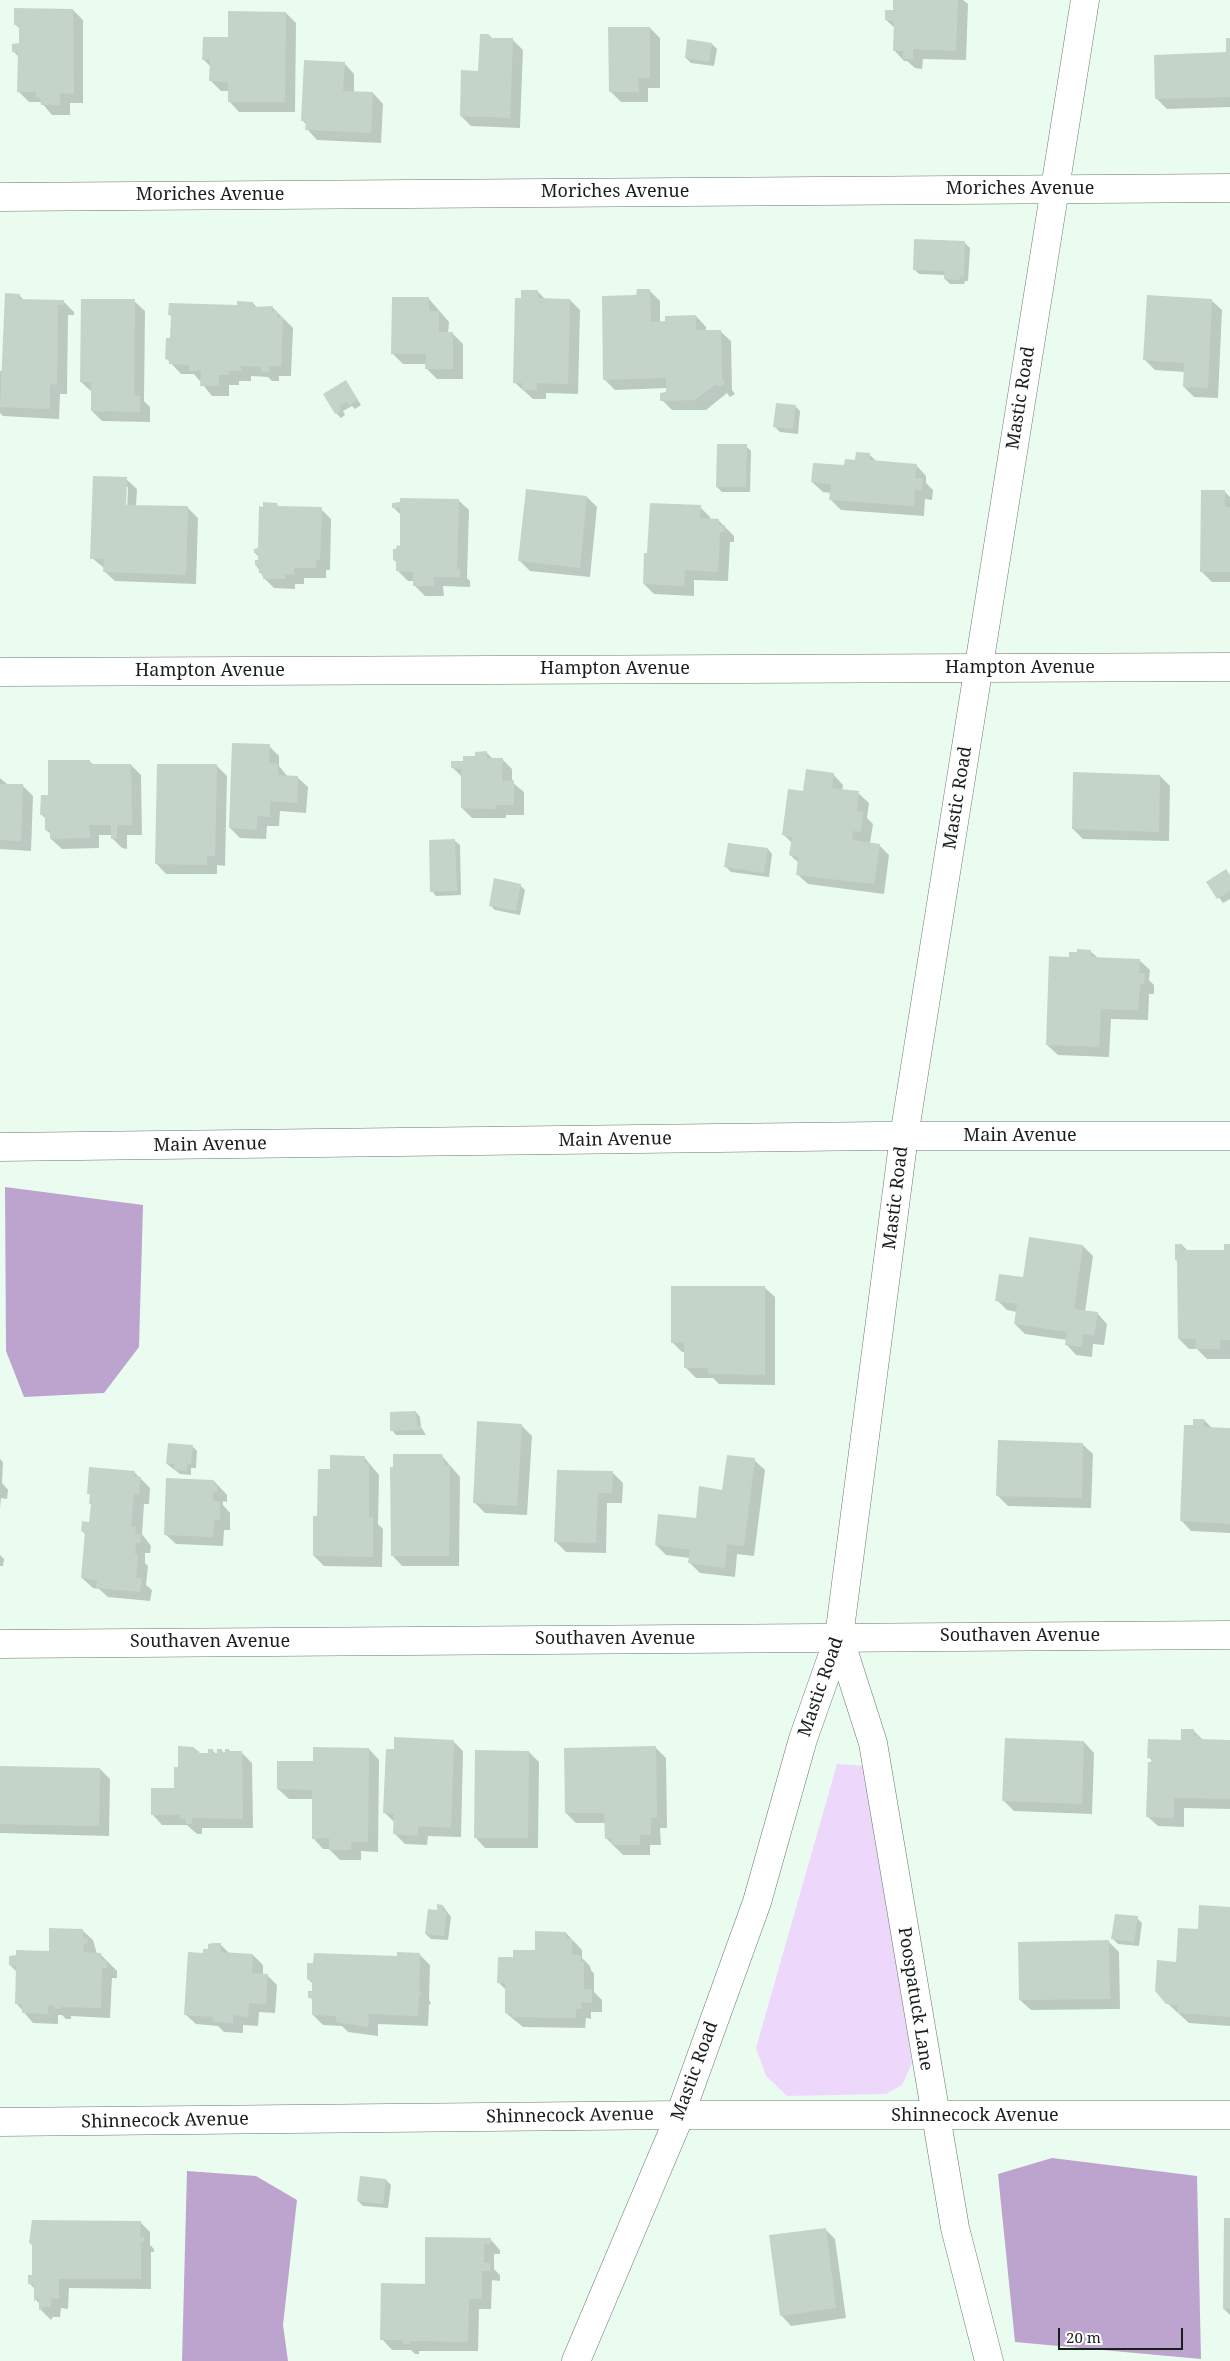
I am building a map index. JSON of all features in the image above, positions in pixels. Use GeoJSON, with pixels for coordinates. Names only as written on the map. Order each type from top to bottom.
{"type":"FeatureCollection","features":[{"type":"Feature","properties":{"kind":"street","name":"Mastic Road"},"geometry":{"type":"LineString","coordinates":[[576,2361],[680,2115],[757,1902],[803,1740],[839,1637],[904,1136],[1085,0]]}},
{"type":"Feature","properties":{"kind":"street","name":"Moriches Avenue"},"geometry":{"type":"LineString","coordinates":[[0,197],[1230,188]]}},
{"type":"Feature","properties":{"kind":"street","name":"Hampton Avenue"},"geometry":{"type":"LineString","coordinates":[[0,672],[1230,667]]}},
{"type":"Feature","properties":{"kind":"street","name":"Main Avenue"},"geometry":{"type":"LineString","coordinates":[[0,1147],[904,1136],[1230,1136]]}},
{"type":"Feature","properties":{"kind":"street","name":"Southaven Avenue"},"geometry":{"type":"LineString","coordinates":[[0,1644],[1230,1635]]}},
{"type":"Feature","properties":{"kind":"street","name":"Poospatuck Lane"},"geometry":{"type":"LineString","coordinates":[[839,1637],[873,1743],[954,2228],[989,2361]]}},
{"type":"Feature","properties":{"kind":"street","name":"Shinnecock Avenue"},"geometry":{"type":"LineString","coordinates":[[0,2122],[680,2115],[935,2117],[1230,2115]]}},
{"type":"Feature","properties":{"kind":"shaded area"},"geometry":{"type":"Polygon","coordinates":[[[5,1187],[143,1205],[139,1347],[104,1393],[24,1397],[6,1351],[5,1187]]]}},
{"type":"Feature","properties":{"kind":"shaded area"},"geometry":{"type":"Polygon","coordinates":[[[837,1764],[866,1766],[912,2063],[902,2085],[886,2094],[787,2096],[766,2076],[756,2048],[837,1764]]]}},
{"type":"Feature","properties":{"kind":"shaded area"},"geometry":{"type":"Polygon","coordinates":[[[1052,2158],[1197,2176],[1201,2359],[1015,2342],[998,2174],[1052,2158]]]}},
{"type":"Feature","properties":{"kind":"shaded area"},"geometry":{"type":"Polygon","coordinates":[[[187,2171],[256,2176],[297,2200],[283,2325],[288,2361],[182,2361],[187,2171]]]}},
{"type":"Feature","properties":{"kind":"building"},"geometry":{"type":"Polygon","coordinates":[[[893,0],[958,0],[956,51],[913,49],[913,59],[903,59],[903,51],[893,51],[894,21],[885,20],[885,10],[893,10],[893,0]]]}},
{"type":"Feature","properties":{"kind":"building"},"geometry":{"type":"Polygon","coordinates":[[[14,8],[73,9],[74,94],[60,93],[60,105],[41,105],[40,98],[36,98],[36,92],[17,92],[18,52],[12,52],[12,44],[19,43],[19,25],[14,25],[14,8]]]}},
{"type":"Feature","properties":{"kind":"building"},"geometry":{"type":"Polygon","coordinates":[[[228,11],[286,12],[285,102],[228,102],[228,82],[209,81],[210,59],[202,60],[203,37],[228,37],[228,11]]]}},
{"type":"Feature","properties":{"kind":"building"},"geometry":{"type":"Polygon","coordinates":[[[608,27],[650,27],[650,78],[638,78],[639,92],[609,92],[608,27]]]}},
{"type":"Feature","properties":{"kind":"building"},"geometry":{"type":"Polygon","coordinates":[[[480,34],[489,34],[490,38],[513,38],[510,118],[460,116],[461,70],[478,71],[480,34]]]}},
{"type":"Feature","properties":{"kind":"building"},"geometry":{"type":"Polygon","coordinates":[[[1226,38],[1230,38],[1230,97],[1155,99],[1154,55],[1226,52],[1226,38]]]}},
{"type":"Feature","properties":{"kind":"building"},"geometry":{"type":"Polygon","coordinates":[[[687,39],[712,43],[709,62],[685,58],[687,39]]]}},
{"type":"Feature","properties":{"kind":"building"},"geometry":{"type":"Polygon","coordinates":[[[304,60],[345,62],[343,91],[373,92],[371,133],[305,130],[306,121],[301,121],[304,60]]]}},
{"type":"Feature","properties":{"kind":"building"},"geometry":{"type":"Polygon","coordinates":[[[914,239],[965,241],[964,277],[960,276],[960,280],[944,279],[944,271],[913,270],[914,239]]]}},
{"type":"Feature","properties":{"kind":"building"},"geometry":{"type":"Polygon","coordinates":[[[637,289],[650,289],[651,322],[665,321],[665,316],[696,315],[696,330],[721,330],[722,378],[725,383],[719,387],[716,384],[695,400],[660,401],[660,393],[666,392],[666,378],[603,380],[602,296],[636,295],[637,289]]]}},
{"type":"Feature","properties":{"kind":"building"},"geometry":{"type":"Polygon","coordinates":[[[521,290],[538,290],[538,298],[570,299],[568,384],[536,383],[537,390],[522,390],[522,383],[513,383],[515,298],[521,298],[521,290]]]}},
{"type":"Feature","properties":{"kind":"building"},"geometry":{"type":"Polygon","coordinates":[[[5,293],[20,294],[19,299],[64,300],[64,305],[58,305],[57,385],[50,384],[50,409],[0,407],[5,293]]]}},
{"type":"Feature","properties":{"kind":"building"},"geometry":{"type":"Polygon","coordinates":[[[1147,295],[1212,299],[1208,388],[1183,387],[1184,363],[1143,360],[1147,295]]]}},
{"type":"Feature","properties":{"kind":"building"},"geometry":{"type":"Polygon","coordinates":[[[392,297],[429,297],[429,311],[439,311],[439,332],[453,332],[453,369],[425,369],[426,354],[391,354],[392,297]]]}},
{"type":"Feature","properties":{"kind":"building"},"geometry":{"type":"Polygon","coordinates":[[[81,299],[135,299],[134,395],[140,396],[140,412],[91,411],[91,382],[80,382],[81,299]]]}},
{"type":"Feature","properties":{"kind":"building"},"geometry":{"type":"Polygon","coordinates":[[[237,301],[253,302],[253,307],[273,306],[272,311],[277,311],[277,317],[283,317],[281,366],[269,366],[269,372],[261,371],[261,367],[241,366],[241,371],[229,371],[229,375],[219,375],[219,386],[200,386],[201,371],[189,371],[189,365],[169,364],[169,360],[165,359],[166,338],[170,338],[171,315],[168,315],[169,303],[237,305],[237,301]]]}},
{"type":"Feature","properties":{"kind":"building"},"geometry":{"type":"Polygon","coordinates":[[[346,380],[358,400],[349,405],[347,402],[339,406],[341,410],[335,414],[323,394],[346,380]]]}},
{"type":"Feature","properties":{"kind":"building"},"geometry":{"type":"Polygon","coordinates":[[[776,403],[796,405],[793,429],[773,427],[776,403]]]}},
{"type":"Feature","properties":{"kind":"building"},"geometry":{"type":"Polygon","coordinates":[[[717,444],[747,444],[746,487],[716,487],[717,444]]]}},
{"type":"Feature","properties":{"kind":"building"},"geometry":{"type":"Polygon","coordinates":[[[856,452],[870,453],[870,460],[917,464],[915,478],[923,478],[922,491],[915,490],[914,506],[829,500],[831,484],[811,482],[813,463],[844,465],[845,459],[855,460],[856,452]]]}},
{"type":"Feature","properties":{"kind":"building"},"geometry":{"type":"Polygon","coordinates":[[[93,476],[127,477],[126,505],[188,506],[186,575],[103,572],[104,559],[90,559],[93,476]]]}},
{"type":"Feature","properties":{"kind":"building"},"geometry":{"type":"Polygon","coordinates":[[[526,489],[587,496],[580,568],[518,561],[526,489]]]}},
{"type":"Feature","properties":{"kind":"building"},"geometry":{"type":"Polygon","coordinates":[[[1201,490],[1225,490],[1225,507],[1230,507],[1230,572],[1200,572],[1201,490]]]}},
{"type":"Feature","properties":{"kind":"building"},"geometry":{"type":"Polygon","coordinates":[[[400,498],[459,499],[457,569],[460,570],[460,577],[434,577],[434,586],[413,586],[413,572],[396,571],[393,549],[396,549],[397,545],[400,546],[400,508],[392,508],[392,503],[400,502],[400,498]]]}},
{"type":"Feature","properties":{"kind":"building"},"geometry":{"type":"Polygon","coordinates":[[[263,502],[277,503],[277,506],[322,507],[320,561],[316,560],[316,568],[294,568],[294,574],[285,574],[285,579],[263,579],[263,574],[259,573],[259,566],[255,565],[255,560],[258,560],[258,553],[254,553],[254,549],[258,548],[259,506],[263,507],[263,502]]]}},
{"type":"Feature","properties":{"kind":"building"},"geometry":{"type":"Polygon","coordinates":[[[650,503],[701,505],[700,518],[719,519],[719,525],[725,525],[724,532],[720,532],[718,572],[685,570],[684,586],[643,584],[644,553],[647,553],[650,503]]]}},
{"type":"Feature","properties":{"kind":"building"},"geometry":{"type":"Polygon","coordinates":[[[232,743],[270,744],[269,763],[278,764],[278,775],[298,776],[297,803],[270,801],[270,817],[257,816],[257,830],[229,828],[232,743]]]}},
{"type":"Feature","properties":{"kind":"building"},"geometry":{"type":"Polygon","coordinates":[[[487,751],[487,758],[503,758],[502,781],[514,780],[514,805],[496,805],[496,809],[461,808],[461,769],[451,768],[451,761],[463,761],[463,756],[475,756],[475,752],[487,751]]]}},
{"type":"Feature","properties":{"kind":"building"},"geometry":{"type":"Polygon","coordinates":[[[48,760],[90,760],[90,764],[131,764],[132,825],[117,825],[117,839],[111,839],[111,825],[89,825],[90,838],[50,839],[50,830],[45,830],[45,815],[40,815],[41,795],[48,795],[48,760]]]}},
{"type":"Feature","properties":{"kind":"building"},"geometry":{"type":"Polygon","coordinates":[[[157,764],[217,764],[215,856],[207,856],[207,865],[155,864],[157,764]]]}},
{"type":"Feature","properties":{"kind":"building"},"geometry":{"type":"Polygon","coordinates":[[[806,769],[834,773],[832,788],[859,791],[857,811],[863,812],[861,832],[853,831],[852,840],[880,844],[874,884],[796,875],[798,857],[789,855],[792,837],[782,835],[788,789],[803,791],[806,769]]]}},
{"type":"Feature","properties":{"kind":"building"},"geometry":{"type":"Polygon","coordinates":[[[1073,772],[1160,775],[1159,832],[1072,829],[1073,772]]]}},
{"type":"Feature","properties":{"kind":"building"},"geometry":{"type":"Polygon","coordinates":[[[0,784],[23,784],[21,841],[0,840],[0,784]]]}},
{"type":"Feature","properties":{"kind":"building"},"geometry":{"type":"Polygon","coordinates":[[[455,839],[457,891],[430,892],[429,840],[455,839]]]}},
{"type":"Feature","properties":{"kind":"building"},"geometry":{"type":"Polygon","coordinates":[[[728,843],[768,848],[764,873],[724,867],[728,843]]]}},
{"type":"Feature","properties":{"kind":"building"},"geometry":{"type":"Polygon","coordinates":[[[1226,869],[1230,875],[1230,891],[1217,899],[1206,882],[1226,869]]]}},
{"type":"Feature","properties":{"kind":"building"},"geometry":{"type":"Polygon","coordinates":[[[494,878],[521,884],[516,911],[489,906],[494,878]]]}},
{"type":"Feature","properties":{"kind":"building"},"geometry":{"type":"Polygon","coordinates":[[[1077,949],[1091,950],[1091,957],[1140,959],[1139,973],[1145,973],[1144,984],[1140,984],[1138,1010],[1101,1009],[1099,1047],[1046,1045],[1049,956],[1069,957],[1069,952],[1077,952],[1077,949]]]}},
{"type":"Feature","properties":{"kind":"building"},"geometry":{"type":"Polygon","coordinates":[[[1029,1237],[1083,1245],[1074,1309],[1098,1312],[1094,1335],[1083,1334],[1082,1347],[1065,1345],[1067,1332],[1014,1324],[1017,1304],[995,1301],[999,1274],[1023,1277],[1029,1237]]]}},
{"type":"Feature","properties":{"kind":"building"},"geometry":{"type":"Polygon","coordinates":[[[1175,1244],[1182,1244],[1183,1250],[1224,1250],[1224,1244],[1230,1244],[1230,1340],[1220,1340],[1220,1349],[1195,1349],[1196,1339],[1178,1339],[1175,1244]]]}},
{"type":"Feature","properties":{"kind":"building"},"geometry":{"type":"Polygon","coordinates":[[[671,1286],[765,1286],[765,1375],[708,1374],[708,1368],[684,1368],[684,1342],[671,1343],[671,1286]]]}},
{"type":"Feature","properties":{"kind":"building"},"geometry":{"type":"Polygon","coordinates":[[[416,1411],[417,1426],[421,1425],[421,1430],[390,1431],[390,1412],[416,1411]]]}},
{"type":"Feature","properties":{"kind":"building"},"geometry":{"type":"Polygon","coordinates":[[[1193,1419],[1204,1419],[1204,1427],[1230,1428],[1230,1524],[1180,1521],[1184,1425],[1193,1425],[1193,1419]]]}},
{"type":"Feature","properties":{"kind":"building"},"geometry":{"type":"Polygon","coordinates":[[[477,1421],[522,1424],[517,1506],[473,1503],[477,1421]]]}},
{"type":"Feature","properties":{"kind":"building"},"geometry":{"type":"Polygon","coordinates":[[[998,1440],[1083,1443],[1082,1498],[996,1496],[998,1440]]]}},
{"type":"Feature","properties":{"kind":"building"},"geometry":{"type":"Polygon","coordinates":[[[168,1443],[193,1445],[191,1464],[187,1464],[186,1471],[174,1470],[174,1464],[166,1464],[168,1443]]]}},
{"type":"Feature","properties":{"kind":"building"},"geometry":{"type":"Polygon","coordinates":[[[393,1454],[442,1454],[445,1465],[450,1465],[449,1556],[391,1556],[390,1467],[393,1467],[393,1454]]]}},
{"type":"Feature","properties":{"kind":"building"},"geometry":{"type":"Polygon","coordinates":[[[330,1455],[365,1456],[364,1463],[369,1463],[369,1517],[373,1517],[373,1557],[313,1556],[313,1516],[317,1516],[318,1469],[330,1469],[330,1455]]]}},
{"type":"Feature","properties":{"kind":"building"},"geometry":{"type":"Polygon","coordinates":[[[727,1455],[755,1458],[744,1546],[727,1544],[725,1568],[688,1563],[690,1550],[655,1545],[658,1514],[696,1518],[699,1486],[722,1490],[727,1455]]]}},
{"type":"Feature","properties":{"kind":"building"},"geometry":{"type":"Polygon","coordinates":[[[89,1467],[135,1471],[134,1476],[141,1477],[139,1494],[134,1494],[131,1527],[136,1526],[135,1534],[141,1534],[140,1543],[136,1543],[135,1554],[138,1555],[136,1578],[142,1578],[140,1592],[96,1588],[97,1580],[81,1578],[85,1532],[81,1531],[82,1521],[89,1522],[91,1504],[89,1504],[90,1494],[87,1494],[89,1467]]]}},
{"type":"Feature","properties":{"kind":"building"},"geometry":{"type":"Polygon","coordinates":[[[557,1470],[613,1471],[612,1493],[598,1493],[596,1543],[554,1542],[557,1470]]]}},
{"type":"Feature","properties":{"kind":"building"},"geometry":{"type":"Polygon","coordinates":[[[166,1478],[214,1480],[214,1484],[217,1484],[217,1492],[213,1492],[213,1501],[220,1501],[220,1520],[214,1520],[213,1537],[164,1535],[166,1478]]]}},
{"type":"Feature","properties":{"kind":"building"},"geometry":{"type":"Polygon","coordinates":[[[1181,1729],[1194,1729],[1193,1735],[1199,1735],[1198,1739],[1230,1740],[1230,1799],[1174,1798],[1174,1818],[1146,1817],[1148,1762],[1151,1762],[1152,1758],[1147,1758],[1148,1739],[1181,1740],[1181,1729]]]}},
{"type":"Feature","properties":{"kind":"building"},"geometry":{"type":"Polygon","coordinates":[[[394,1737],[454,1740],[451,1828],[418,1826],[418,1836],[393,1834],[394,1814],[383,1813],[386,1749],[394,1749],[394,1737]]]}},
{"type":"Feature","properties":{"kind":"building"},"geometry":{"type":"Polygon","coordinates":[[[1005,1738],[1084,1741],[1082,1804],[1002,1801],[1005,1738]]]}},
{"type":"Feature","properties":{"kind":"building"},"geometry":{"type":"Polygon","coordinates":[[[178,1746],[194,1747],[194,1750],[199,1751],[199,1753],[208,1753],[208,1749],[213,1749],[213,1753],[217,1753],[217,1749],[222,1749],[222,1753],[225,1752],[225,1749],[229,1749],[229,1751],[242,1751],[243,1819],[192,1818],[192,1824],[186,1824],[186,1819],[180,1819],[180,1815],[151,1815],[151,1788],[174,1788],[174,1767],[178,1767],[178,1746]]]}},
{"type":"Feature","properties":{"kind":"building"},"geometry":{"type":"Polygon","coordinates":[[[656,1746],[657,1818],[651,1818],[651,1835],[640,1835],[640,1845],[612,1845],[611,1838],[605,1839],[604,1813],[565,1813],[564,1748],[656,1746]]]}},
{"type":"Feature","properties":{"kind":"building"},"geometry":{"type":"Polygon","coordinates":[[[313,1747],[369,1748],[368,1842],[351,1842],[351,1850],[329,1850],[329,1838],[312,1839],[312,1790],[277,1789],[277,1761],[313,1761],[313,1747]]]}},
{"type":"Feature","properties":{"kind":"building"},"geometry":{"type":"Polygon","coordinates":[[[475,1750],[529,1751],[528,1838],[474,1838],[475,1750]]]}},
{"type":"Feature","properties":{"kind":"building"},"geometry":{"type":"Polygon","coordinates":[[[0,1766],[100,1768],[99,1826],[0,1824],[0,1766]]]}},
{"type":"Feature","properties":{"kind":"building"},"geometry":{"type":"Polygon","coordinates":[[[437,1904],[443,1905],[442,1910],[447,1911],[444,1936],[425,1934],[428,1909],[437,1910],[437,1904]]]}},
{"type":"Feature","properties":{"kind":"building"},"geometry":{"type":"Polygon","coordinates":[[[1199,1905],[1230,1907],[1230,2017],[1177,2013],[1178,2005],[1166,2004],[1155,1991],[1157,1960],[1176,1962],[1178,1928],[1198,1929],[1199,1905]]]}},
{"type":"Feature","properties":{"kind":"building"},"geometry":{"type":"Polygon","coordinates":[[[1115,1914],[1138,1916],[1134,1942],[1111,1939],[1115,1914]]]}},
{"type":"Feature","properties":{"kind":"building"},"geometry":{"type":"Polygon","coordinates":[[[49,1928],[83,1929],[83,1938],[88,1938],[87,1944],[84,1943],[83,1952],[101,1953],[101,1959],[107,1960],[107,1968],[102,1968],[101,2008],[61,2007],[61,2009],[54,2009],[54,2006],[48,2005],[48,2014],[22,2013],[22,2004],[15,2004],[16,1966],[9,1965],[9,1956],[16,1955],[16,1950],[49,1951],[49,1928]]]}},
{"type":"Feature","properties":{"kind":"building"},"geometry":{"type":"Polygon","coordinates":[[[535,1931],[566,1932],[566,1939],[572,1939],[572,1955],[581,1955],[581,1962],[584,1962],[584,1989],[592,1989],[592,2003],[581,2002],[582,2009],[576,2009],[576,2018],[512,2017],[512,2014],[505,2013],[505,1983],[497,1983],[498,1957],[513,1957],[513,1950],[535,1950],[535,1931]]]}},
{"type":"Feature","properties":{"kind":"building"},"geometry":{"type":"Polygon","coordinates":[[[1109,1940],[1110,1999],[1019,2000],[1018,1942],[1109,1940]]]}},
{"type":"Feature","properties":{"kind":"building"},"geometry":{"type":"Polygon","coordinates":[[[221,1943],[221,1952],[253,1954],[252,1973],[268,1974],[266,2004],[249,2003],[248,2017],[233,2015],[233,2023],[213,2022],[213,2017],[184,2015],[188,1952],[203,1953],[203,1949],[208,1949],[208,1944],[221,1943]]]}},
{"type":"Feature","properties":{"kind":"building"},"geometry":{"type":"Polygon","coordinates":[[[397,1952],[420,1953],[419,1991],[421,1991],[421,1995],[419,1995],[418,2016],[369,2014],[368,2027],[336,2022],[336,2016],[312,2015],[312,1998],[308,1998],[308,1991],[312,1991],[312,1982],[307,1979],[307,1963],[313,1963],[314,1953],[397,1956],[397,1952]]]}},
{"type":"Feature","properties":{"kind":"building"},"geometry":{"type":"Polygon","coordinates":[[[360,2176],[386,2179],[383,2204],[357,2201],[360,2176]]]}},
{"type":"Feature","properties":{"kind":"building"},"geometry":{"type":"Polygon","coordinates":[[[1224,2218],[1230,2218],[1230,2309],[1223,2309],[1224,2218]]]}},
{"type":"Feature","properties":{"kind":"building"},"geometry":{"type":"Polygon","coordinates":[[[32,2220],[141,2221],[140,2237],[144,2237],[144,2242],[141,2242],[141,2279],[59,2279],[59,2299],[51,2298],[51,2307],[43,2307],[43,2310],[39,2310],[39,2299],[36,2299],[34,2302],[34,2284],[28,2284],[28,2275],[32,2275],[32,2244],[29,2243],[32,2220]]]}},
{"type":"Feature","properties":{"kind":"building"},"geometry":{"type":"Polygon","coordinates":[[[826,2228],[836,2308],[780,2316],[769,2235],[826,2228]]]}},
{"type":"Feature","properties":{"kind":"building"},"geometry":{"type":"Polygon","coordinates":[[[425,2237],[491,2238],[490,2244],[484,2244],[484,2263],[490,2263],[490,2271],[482,2271],[482,2299],[469,2299],[468,2342],[410,2341],[410,2344],[403,2344],[403,2340],[380,2340],[381,2283],[425,2284],[425,2237]]]}}]}
